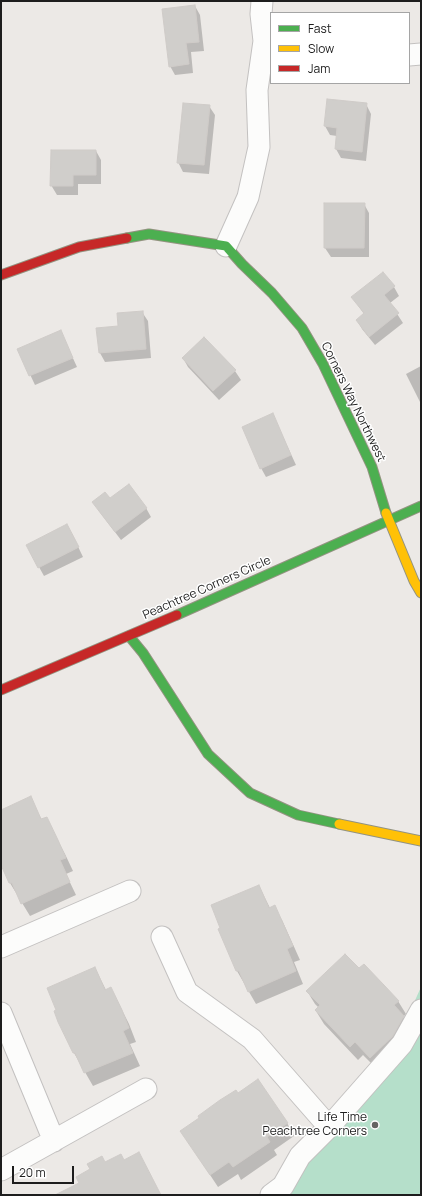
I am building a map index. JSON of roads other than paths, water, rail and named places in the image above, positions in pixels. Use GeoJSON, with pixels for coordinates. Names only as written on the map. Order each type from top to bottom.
{"type":"FeatureCollection","features":[{"type":"Feature","properties":{"kind":"street"},"geometry":{"type":"LineString","coordinates":[[1,275],[79,247],[149,234],[226,246],[248,197],[259,147],[257,90],[267,42],[261,14],[262,1]]}},
{"type":"Feature","properties":{"kind":"street"},"geometry":{"type":"LineString","coordinates":[[410,55],[421,54]]}},
{"type":"Feature","properties":{"kind":"street","name":"Corners Way Northwest"},"geometry":{"type":"LineString","coordinates":[[226,246],[272,293],[302,328],[324,364],[372,467],[388,520],[400,545],[414,581],[421,593]]}},
{"type":"Feature","properties":{"kind":"street","name":"Peachtree Corners Circle"},"geometry":{"type":"LineString","coordinates":[[1,690],[129,636],[421,506]]}},
{"type":"Feature","properties":{"kind":"street"},"geometry":{"type":"LineString","coordinates":[[129,636],[143,653],[208,754],[250,792],[298,815],[421,841]]}},
{"type":"Feature","properties":{"kind":"street"},"geometry":{"type":"LineString","coordinates":[[1,947],[130,891]]}},
{"type":"Feature","properties":{"kind":"street"},"geometry":{"type":"LineString","coordinates":[[162,937],[187,992],[252,1039],[329,1128]]}},
{"type":"Feature","properties":{"kind":"street"},"geometry":{"type":"LineString","coordinates":[[271,1195],[283,1186],[300,1156],[329,1128],[402,1044],[421,1010]]}},
{"type":"Feature","properties":{"kind":"street"},"geometry":{"type":"LineString","coordinates":[[1,1013],[54,1141]]}},
{"type":"Feature","properties":{"kind":"street"},"geometry":{"type":"LineString","coordinates":[[1,1170],[146,1089]]}},
{"type":"Feature","properties":{"kind":"place","name":"Life Time Peachtree Corners"},"geometry":{"type":"Point","coordinates":[375,1125]}}]}
